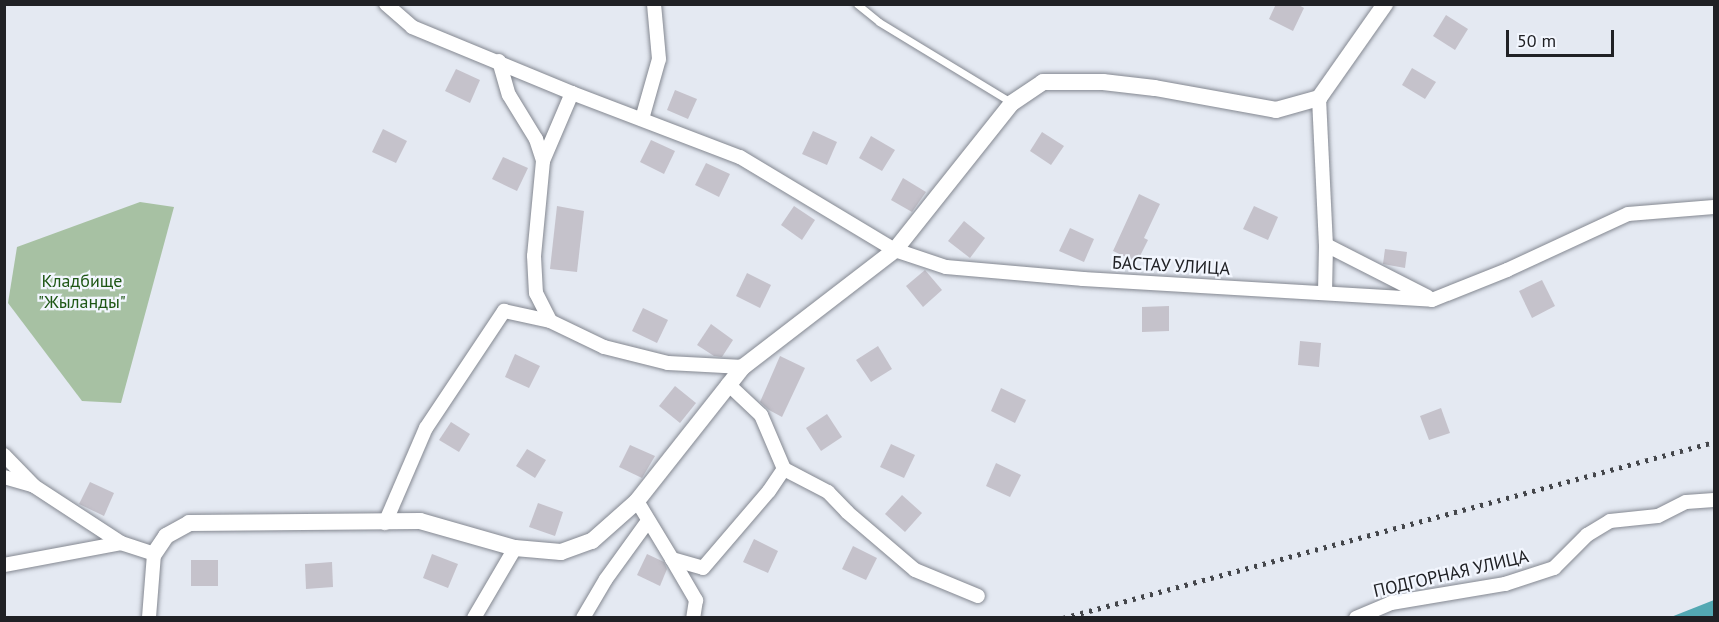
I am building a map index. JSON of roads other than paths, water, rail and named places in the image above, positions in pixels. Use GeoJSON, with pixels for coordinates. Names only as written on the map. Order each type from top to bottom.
{"type":"FeatureCollection","features":[{"type":"Feature","properties":{"kind":"street","name":"БАСТАУ УЛИЦА"},"geometry":{"type":"LineString","coordinates":[[386,4],[412,27],[572,93],[740,157],[895,250],[946,267],[1432,300],[1507,270],[1629,214],[1714,207]]}},
{"type":"Feature","properties":{"kind":"street"},"geometry":{"type":"LineString","coordinates":[[642,119],[659,59],[654,4]]}},
{"type":"Feature","properties":{"kind":"street"},"geometry":{"type":"LineString","coordinates":[[1325,293],[1326,245],[1319,98],[1385,4]]}},
{"type":"Feature","properties":{"kind":"street"},"geometry":{"type":"LineString","coordinates":[[499,61],[509,95],[536,138],[543,161]]}},
{"type":"Feature","properties":{"kind":"street"},"geometry":{"type":"LineString","coordinates":[[149,618],[154,554],[166,536],[189,524],[420,522],[515,548],[561,552],[592,541],[638,501],[743,367],[895,250],[1012,104],[1042,82],[1103,82],[1155,88],[1276,110],[1319,98]]}},
{"type":"Feature","properties":{"kind":"street"},"geometry":{"type":"LineString","coordinates":[[550,321],[536,293],[534,256],[543,161],[572,93]]}},
{"type":"Feature","properties":{"kind":"street"},"geometry":{"type":"LineString","coordinates":[[1326,245],[1432,300]]}},
{"type":"Feature","properties":{"kind":"street"},"geometry":{"type":"LineString","coordinates":[[385,522],[426,428],[504,311],[550,321],[604,348],[668,363],[743,367]]}},
{"type":"Feature","properties":{"kind":"street"},"geometry":{"type":"LineString","coordinates":[[728,384],[761,415],[784,469],[828,492],[847,512],[915,570],[978,596]]}},
{"type":"Feature","properties":{"kind":"street"},"geometry":{"type":"LineString","coordinates":[[4,455],[34,486],[121,543],[154,554]]}},
{"type":"Feature","properties":{"kind":"street"},"geometry":{"type":"LineString","coordinates":[[672,559],[703,568],[770,491],[784,469]]}},
{"type":"Feature","properties":{"kind":"street"},"geometry":{"type":"LineString","coordinates":[[4,477],[34,486]]}},
{"type":"Feature","properties":{"kind":"street","name":"ПОДГОРНАЯ УЛИЦА"},"geometry":{"type":"LineString","coordinates":[[1356,618],[1391,603],[1505,584],[1554,568],[1587,535],[1610,520],[1658,516],[1686,502],[1714,500]]}},
{"type":"Feature","properties":{"kind":"street"},"geometry":{"type":"LineString","coordinates":[[638,501],[696,600],[693,618]]}},
{"type":"Feature","properties":{"kind":"street"},"geometry":{"type":"LineString","coordinates":[[583,618],[606,579],[648,521]]}},
{"type":"Feature","properties":{"kind":"street"},"geometry":{"type":"LineString","coordinates":[[4,565],[121,543]]}},
{"type":"Feature","properties":{"kind":"street"},"geometry":{"type":"LineString","coordinates":[[474,618],[515,548]]}},
{"type":"Feature","properties":{"kind":"lane"},"geometry":{"type":"LineString","coordinates":[[857,4],[879,22],[1012,104]]}},
{"type":"Feature","properties":{"kind":"water"},"geometry":{"type":"Polygon","coordinates":[[[1714,600],[1714,617],[1671,617],[1714,600]]]}},
{"type":"Feature","properties":{"kind":"railway"},"geometry":{"type":"LineString","coordinates":[[1063,618],[1714,442]]}},
{"type":"Feature","properties":{"kind":"park label","name":"Кладбище \"Жыланды\""},"geometry":{"type":"Point","coordinates":[82,292]}}]}
